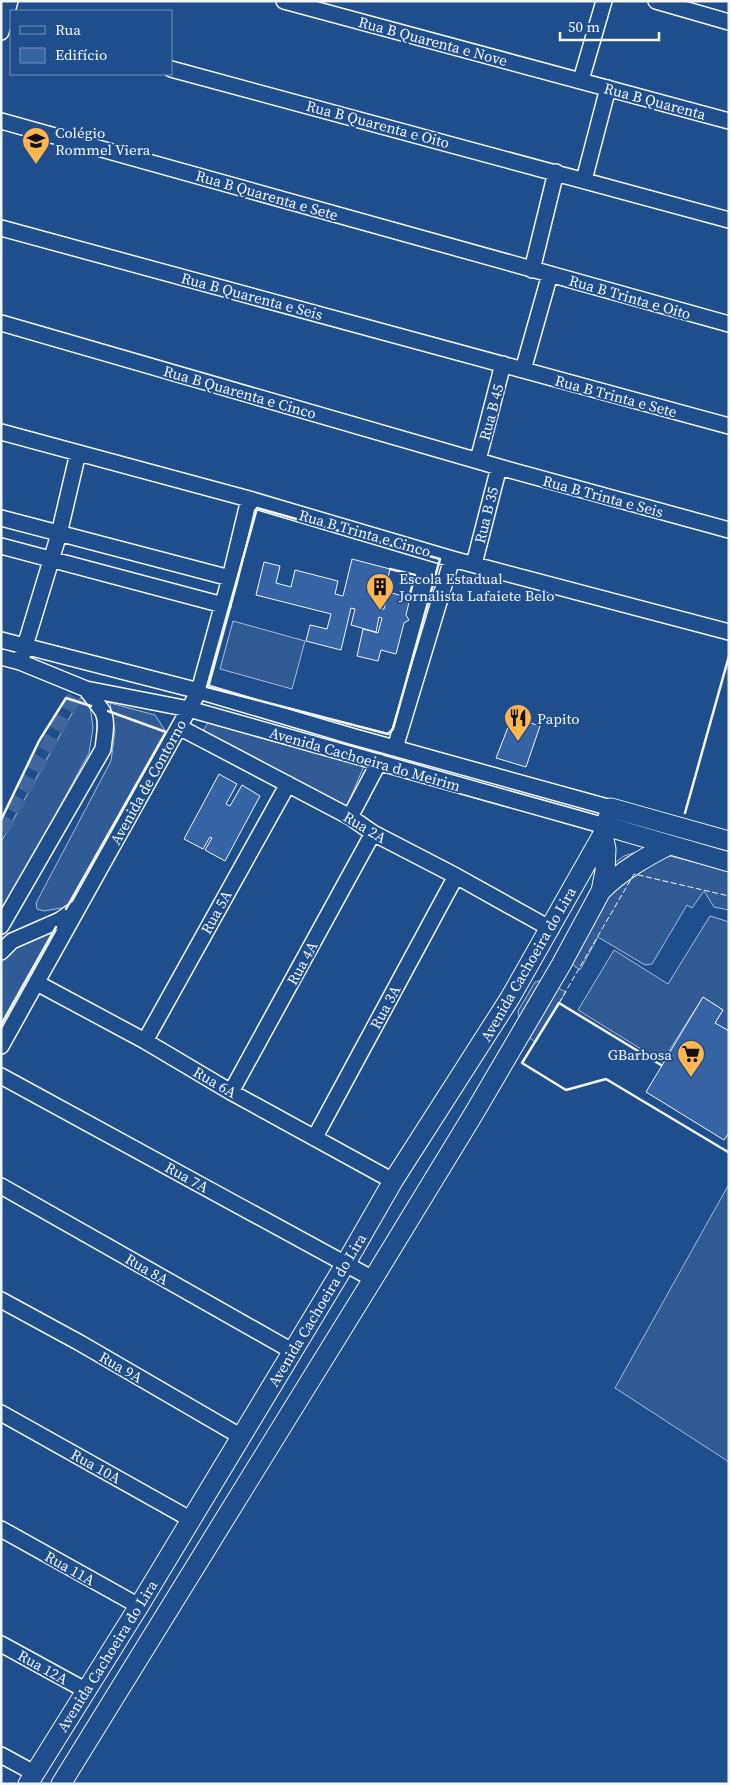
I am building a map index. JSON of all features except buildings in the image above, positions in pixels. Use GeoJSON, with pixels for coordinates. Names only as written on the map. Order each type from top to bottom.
{"type":"FeatureCollection","features":[{"type":"Feature","properties":{"kind":"main road","name":"Avenida Cachoeira do Meirim"},"geometry":{"type":"LineString","coordinates":[[606,823],[729,841]]}},
{"type":"Feature","properties":{"kind":"main road","name":"Avenida Cachoeira do Meirim"},"geometry":{"type":"LineString","coordinates":[[606,823],[669,845],[729,862]]}},
{"type":"Feature","properties":{"kind":"main road","name":"Avenida Cachoeira do Lira"},"geometry":{"type":"LineString","coordinates":[[31,1778],[139,1606],[346,1263],[393,1181],[510,998],[551,929],[606,823]]}},
{"type":"Feature","properties":{"kind":"main road","name":"Avenida Cachoeira do Lira"},"geometry":{"type":"LineString","coordinates":[[60,1784],[373,1279],[562,964],[602,888],[606,848],[606,823]]}},
{"type":"Feature","properties":{"kind":"main road"},"geometry":{"type":"LineString","coordinates":[[602,888],[615,876],[639,860],[669,845]]}},
{"type":"Feature","properties":{"kind":"main road"},"geometry":{"type":"LineString","coordinates":[[582,871],[594,870],[601,880],[602,888]]}},
{"type":"Feature","properties":{"kind":"street"},"geometry":{"type":"LineString","coordinates":[[5,27],[10,1]]}},
{"type":"Feature","properties":{"kind":"street","name":"Rua B Quarenta e Nove"},"geometry":{"type":"LineString","coordinates":[[284,1],[581,80]]}},
{"type":"Feature","properties":{"kind":"street"},"geometry":{"type":"LineString","coordinates":[[581,80],[604,1]]}},
{"type":"Feature","properties":{"kind":"street"},"geometry":{"type":"LineString","coordinates":[[656,1],[729,22]]}},
{"type":"Feature","properties":{"kind":"street","name":"Rua B Quarenta e Oito"},"geometry":{"type":"LineString","coordinates":[[172,69],[729,220]]}},
{"type":"Feature","properties":{"kind":"street","name":"Rua B Quarenta"},"geometry":{"type":"LineString","coordinates":[[581,80],[729,121]]}},
{"type":"Feature","properties":{"kind":"street"},"geometry":{"type":"LineString","coordinates":[[584,180],[608,88]]}},
{"type":"Feature","properties":{"kind":"street","name":"Rua B Quarenta e Sete"},"geometry":{"type":"LineString","coordinates":[[1,121],[532,270]]}},
{"type":"Feature","properties":{"kind":"street"},"geometry":{"type":"LineString","coordinates":[[532,270],[556,172]]}},
{"type":"Feature","properties":{"kind":"street","name":"Rua B Quarenta e Seis"},"geometry":{"type":"LineString","coordinates":[[1,228],[503,364]]}},
{"type":"Feature","properties":{"kind":"street","name":"Rua B Trinta e Oito"},"geometry":{"type":"LineString","coordinates":[[532,270],[729,324]]}},
{"type":"Feature","properties":{"kind":"street"},"geometry":{"type":"LineString","coordinates":[[523,370],[550,274]]}},
{"type":"Feature","properties":{"kind":"street","name":"Rua B Quarenta e Cinco"},"geometry":{"type":"LineString","coordinates":[[1,323],[478,460]]}},
{"type":"Feature","properties":{"kind":"street","name":"Rua B Trinta e Sete"},"geometry":{"type":"LineString","coordinates":[[503,364],[729,426]]}},
{"type":"Feature","properties":{"kind":"street","name":"Rua B 45"},"geometry":{"type":"LineString","coordinates":[[478,460],[503,364]]}},
{"type":"Feature","properties":{"kind":"street","name":"Rua B Trinta e Cinco"},"geometry":{"type":"LineString","coordinates":[[1,432],[452,558],[729,632]]}},
{"type":"Feature","properties":{"kind":"street"},"geometry":{"type":"LineString","coordinates":[[22,655],[59,534],[78,453]]}},
{"type":"Feature","properties":{"kind":"street","name":"Rua B Trinta e Seis"},"geometry":{"type":"LineString","coordinates":[[478,460],[729,530]]}},
{"type":"Feature","properties":{"kind":"street","name":"Rua B 35"},"geometry":{"type":"LineString","coordinates":[[474,564],[499,467]]}},
{"type":"Feature","properties":{"kind":"street","name":"Avenida de Contorno"},"geometry":{"type":"LineString","coordinates":[[1,1046],[199,691],[230,578],[248,500]]}},
{"type":"Feature","properties":{"kind":"street"},"geometry":{"type":"LineString","coordinates":[[1,518],[230,578]]}},
{"type":"Feature","properties":{"kind":"street"},"geometry":{"type":"LineString","coordinates":[[1,546],[223,605]]}},
{"type":"Feature","properties":{"kind":"street"},"geometry":{"type":"LineString","coordinates":[[395,748],[452,558]]}},
{"type":"Feature","properties":{"kind":"street","name":"Avenida Cachoeira do Meirim"},"geometry":{"type":"LineString","coordinates":[[1,640],[22,655],[86,689],[189,709],[606,823]]}},
{"type":"Feature","properties":{"kind":"street","name":"Avenida Cachoeira do Meirim"},"geometry":{"type":"LineString","coordinates":[[1,657],[22,655],[199,691],[395,748],[606,823]]}},
{"type":"Feature","properties":{"kind":"street"},"geometry":{"type":"LineString","coordinates":[[1,926],[103,749],[105,719],[103,710],[86,689]]}},
{"type":"Feature","properties":{"kind":"street","name":"Rua 2A"},"geometry":{"type":"LineString","coordinates":[[179,727],[350,817],[373,833],[456,876],[551,929]]}},
{"type":"Feature","properties":{"kind":"street"},"geometry":{"type":"LineString","coordinates":[[350,817],[379,762]]}},
{"type":"Feature","properties":{"kind":"street","name":"Rua 5A"},"geometry":{"type":"LineString","coordinates":[[145,1040],[288,784]]}},
{"type":"Feature","properties":{"kind":"street","name":"Rua 4A"},"geometry":{"type":"LineString","coordinates":[[230,1092],[373,833]]}},
{"type":"Feature","properties":{"kind":"street","name":"Rua 3A"},"geometry":{"type":"LineString","coordinates":[[315,1137],[456,876]]}},
{"type":"Feature","properties":{"kind":"street"},"geometry":{"type":"LineString","coordinates":[[1,952],[12,940],[60,920],[79,908]]}},
{"type":"Feature","properties":{"kind":"street","name":"Rua 6A"},"geometry":{"type":"LineString","coordinates":[[37,983],[145,1040],[230,1092],[393,1181]]}},
{"type":"Feature","properties":{"kind":"street","name":"Rua 7A"},"geometry":{"type":"LineString","coordinates":[[1,1076],[373,1279]]}},
{"type":"Feature","properties":{"kind":"street","name":"Rua 8A"},"geometry":{"type":"LineString","coordinates":[[1,1186],[292,1352]]}},
{"type":"Feature","properties":{"kind":"street","name":"Rua 9A"},"geometry":{"type":"LineString","coordinates":[[1,1300],[80,1343],[240,1436]]}},
{"type":"Feature","properties":{"kind":"street","name":"Rua 10A"},"geometry":{"type":"LineString","coordinates":[[1,1413],[190,1519]]}},
{"type":"Feature","properties":{"kind":"street","name":"Rua 11A"},"geometry":{"type":"LineString","coordinates":[[1,1529],[139,1606]]}},
{"type":"Feature","properties":{"kind":"street","name":"Rua 12A"},"geometry":{"type":"LineString","coordinates":[[1,1644],[85,1690]]}},
{"type":"Feature","properties":{"kind":"street"},"geometry":{"type":"LineString","coordinates":[[1,1755],[31,1778]]}},
{"type":"Feature","properties":{"kind":"shaded area"},"geometry":{"type":"Polygon","coordinates":[[[233,621],[305,641],[292,689],[220,669],[233,621]]]}},
{"type":"Feature","properties":{"kind":"shaded area"},"geometry":{"type":"Polygon","coordinates":[[[81,697],[84,697],[90,705],[93,728],[89,753],[1,911],[1,842],[81,697]]]}},
{"type":"Feature","properties":{"kind":"shaded area"},"geometry":{"type":"Polygon","coordinates":[[[110,703],[155,715],[166,732],[67,907],[44,911],[37,909],[36,903],[111,761],[115,731],[110,703]]]}},
{"type":"Feature","properties":{"kind":"shaded area"},"geometry":{"type":"Polygon","coordinates":[[[209,721],[364,766],[346,808],[203,731],[209,721]]]}},
{"type":"Feature","properties":{"kind":"shaded area"},"geometry":{"type":"Polygon","coordinates":[[[639,851],[654,852],[729,871],[729,910],[714,907],[704,891],[692,908],[687,905],[652,964],[645,965],[598,937],[580,970],[573,965],[568,957],[613,864],[624,856],[639,851]]]}},
{"type":"Feature","properties":{"kind":"shaded area"},"geometry":{"type":"Polygon","coordinates":[[[710,916],[729,922],[729,1031],[715,1023],[723,1010],[703,997],[662,1062],[578,1010],[614,950],[668,984],[710,916]]]}},
{"type":"Feature","properties":{"kind":"shaded area"},"geometry":{"type":"Polygon","coordinates":[[[56,927],[1,1025],[1,962],[17,945],[56,927]]]}},
{"type":"Feature","properties":{"kind":"shaded area"},"geometry":{"type":"Polygon","coordinates":[[[543,980],[566,992],[535,1042],[525,1034],[520,1024],[518,1011],[535,982],[543,980]]]}},
{"type":"Feature","properties":{"kind":"shaded area"},"geometry":{"type":"Polygon","coordinates":[[[729,1184],[729,1462],[615,1388],[729,1184]]]}},
{"type":"Feature","properties":{"kind":"tunnel"},"geometry":{"type":"LineString","coordinates":[[1,831],[80,687]]}},
{"type":"Feature","properties":{"kind":"fence"},"geometry":{"type":"LineString","coordinates":[[559,1003],[634,874],[729,896]]}},
{"type":"Feature","properties":{"kind":"wall"},"geometry":{"type":"LineString","coordinates":[[257,508],[440,559],[393,729],[388,734],[207,687],[257,508]]}},
{"type":"Feature","properties":{"kind":"wall"},"geometry":{"type":"LineString","coordinates":[[390,569],[415,575],[409,598]]}},
{"type":"Feature","properties":{"kind":"wall"},"geometry":{"type":"LineString","coordinates":[[685,813],[729,656]]}},
{"type":"Feature","properties":{"kind":"wall"},"geometry":{"type":"LineString","coordinates":[[1,820],[39,741],[66,698],[91,706]]}},
{"type":"Feature","properties":{"kind":"wall"},"geometry":{"type":"LineString","coordinates":[[66,909],[166,732],[108,711]]}},
{"type":"Feature","properties":{"kind":"wall"},"geometry":{"type":"LineString","coordinates":[[1,1025],[56,927]]}},
{"type":"Feature","properties":{"kind":"wall"},"geometry":{"type":"LineString","coordinates":[[661,1065],[559,1003],[522,1063],[566,1090],[606,1079],[728,1152],[729,1150]]}},
{"type":"Feature","properties":{"kind":"place","name":"Colégio Rommel Viera"},"geometry":{"type":"Point","coordinates":[36,165]}},
{"type":"Feature","properties":{"kind":"place","name":"Escola Estadual Jornalista Lafaiete Belo"},"geometry":{"type":"Point","coordinates":[380,611]}},
{"type":"Feature","properties":{"kind":"place","name":"Papito"},"geometry":{"type":"Point","coordinates":[518,742]}},
{"type":"Feature","properties":{"kind":"place","name":"GBarbosa"},"geometry":{"type":"Point","coordinates":[691,1078]}}]}
